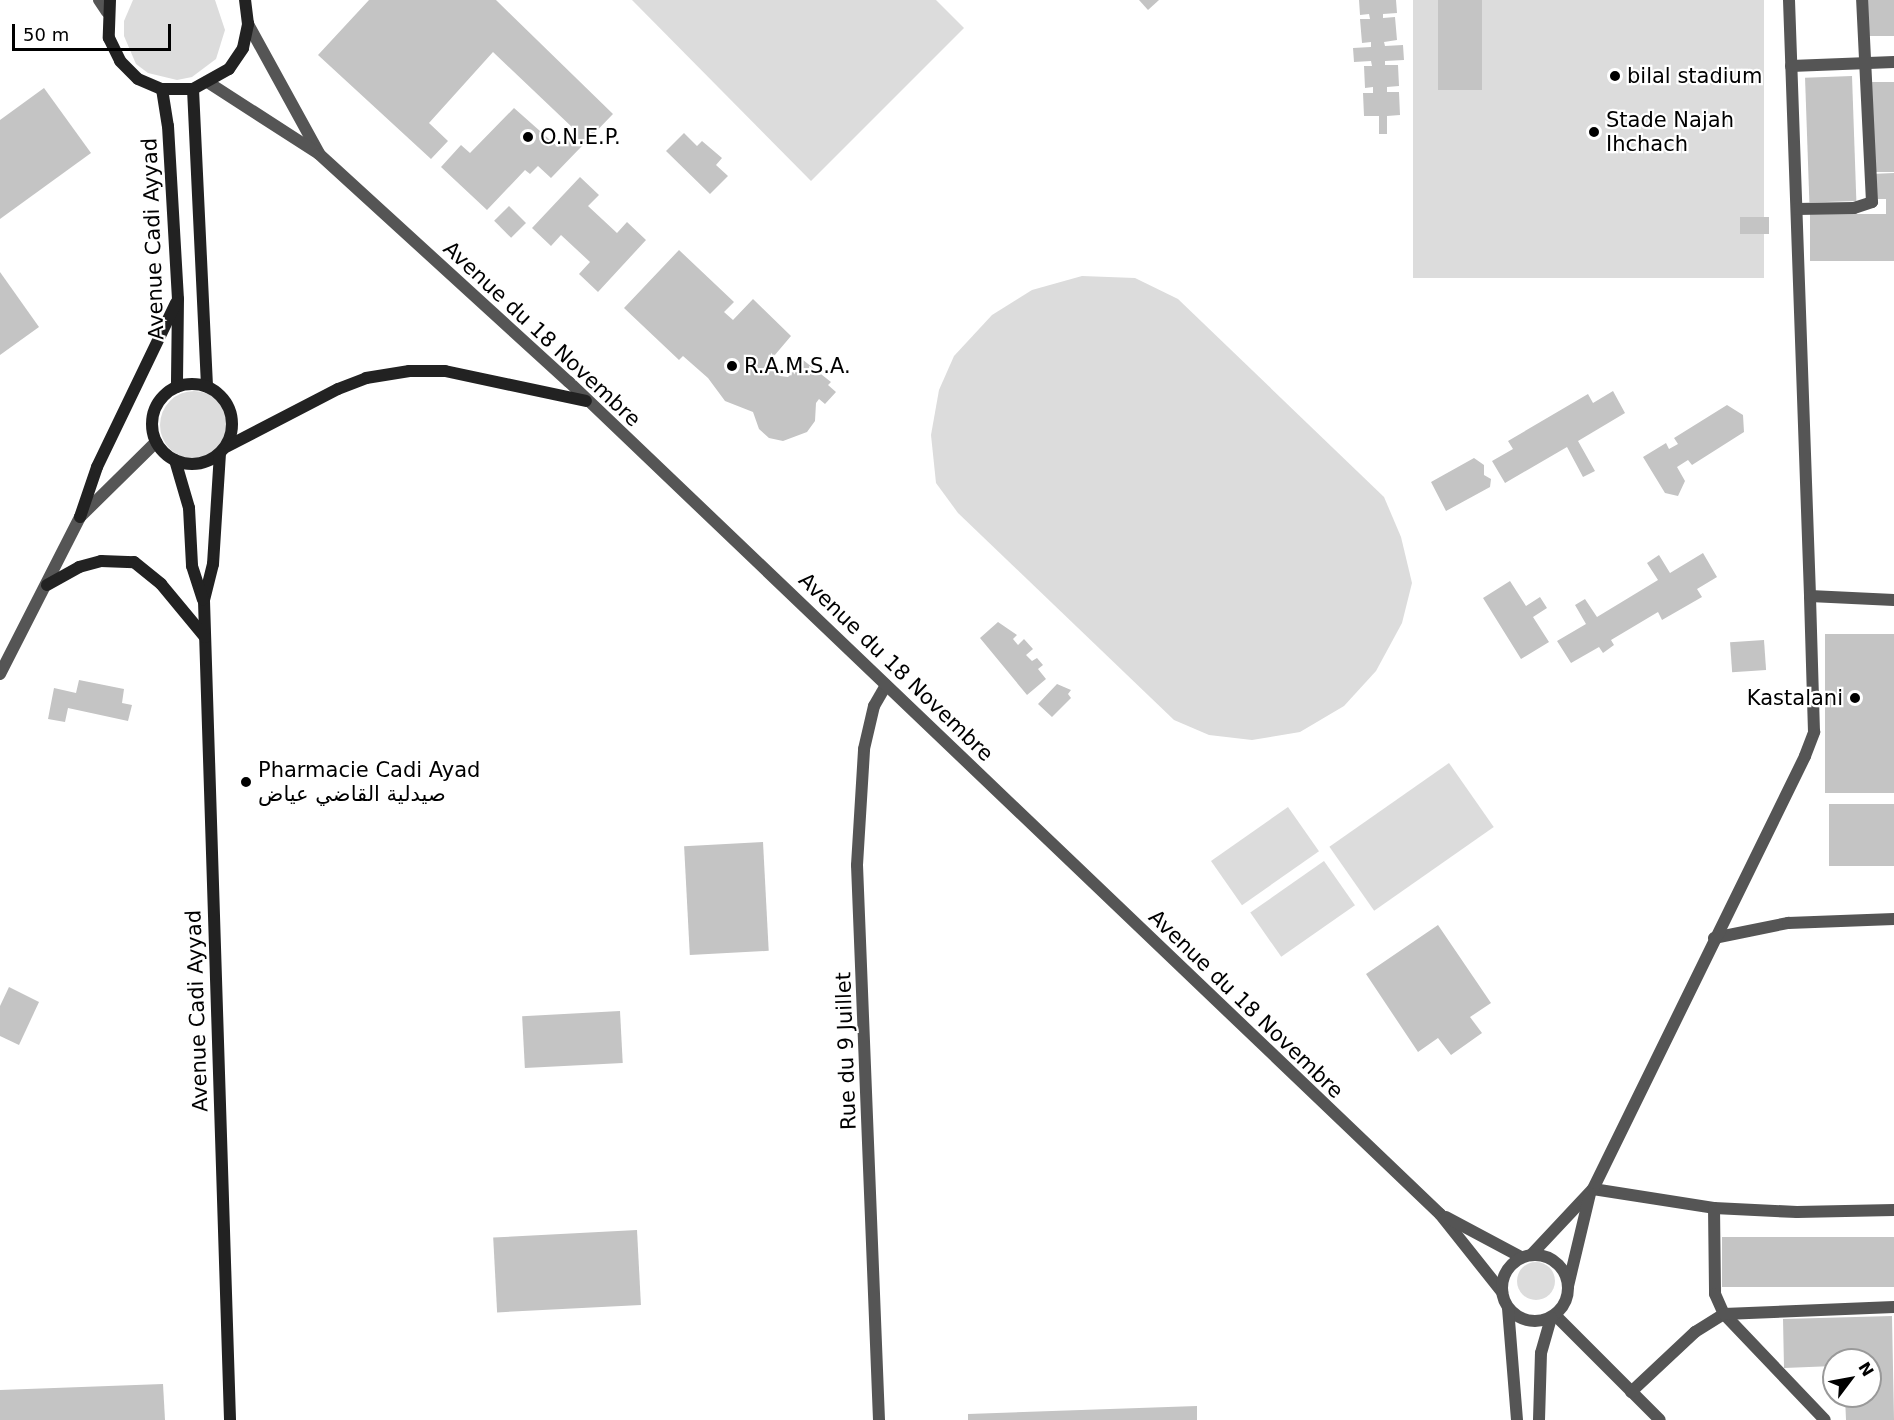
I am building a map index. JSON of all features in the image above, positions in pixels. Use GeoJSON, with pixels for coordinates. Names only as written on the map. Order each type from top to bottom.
{"type":"FeatureCollection","features":[{"type":"Feature","properties":{"kind":"main road"},"geometry":{"type":"LineString","coordinates":[[108,6],[109,38],[120,61],[138,79],[162,89],[194,89],[209,83],[234,62],[243,48],[248,24],[245,0]]}},
{"type":"Feature","properties":{"kind":"main road","name":"Avenue Cadi Ayyad"},"geometry":{"type":"LineString","coordinates":[[162,89],[168,126],[178,299],[177,387]]}},
{"type":"Feature","properties":{"kind":"main road"},"geometry":{"type":"LineString","coordinates":[[194,89],[207,387]]}},
{"type":"Feature","properties":{"kind":"main road"},"geometry":{"type":"LineString","coordinates":[[80,517],[98,467],[178,299]]}},
{"type":"Feature","properties":{"kind":"main road"},"geometry":{"type":"LineString","coordinates":[[223,450],[232,420],[219,394],[207,387],[192,384],[177,387],[163,396],[154,410],[152,426],[156,442],[175,460],[199,464],[338,389],[366,378],[409,371],[445,371],[586,401]]}},
{"type":"Feature","properties":{"kind":"main road","name":"Avenue Cadi Ayyad"},"geometry":{"type":"LineString","coordinates":[[223,450],[215,487],[213,564],[204,601],[230,1420]]}},
{"type":"Feature","properties":{"kind":"main road","name":"Avenue Cadi Ayyad"},"geometry":{"type":"LineString","coordinates":[[175,460],[189,507],[192,566],[204,601]]}},
{"type":"Feature","properties":{"kind":"main road"},"geometry":{"type":"LineString","coordinates":[[47,585],[79,567],[101,561],[134,562],[161,584],[205,637]]}},
{"type":"Feature","properties":{"kind":"street"},"geometry":{"type":"LineString","coordinates":[[99,0],[108,6]]}},
{"type":"Feature","properties":{"kind":"street"},"geometry":{"type":"LineString","coordinates":[[1539,1420],[1541,1353],[1553,1316],[1564,1305],[1592,1192],[1814,732],[1789,0]]}},
{"type":"Feature","properties":{"kind":"street"},"geometry":{"type":"LineString","coordinates":[[1797,209],[1854,208],[1872,202],[1862,0]]}},
{"type":"Feature","properties":{"kind":"street","name":"Avenue du 18 Novembre"},"geometry":{"type":"LineString","coordinates":[[248,24],[319,154]]}},
{"type":"Feature","properties":{"kind":"street"},"geometry":{"type":"LineString","coordinates":[[1791,66],[1894,62]]}},
{"type":"Feature","properties":{"kind":"street","name":"Avenue du 18 Novembre"},"geometry":{"type":"LineString","coordinates":[[209,83],[319,154],[586,401],[886,684],[1440,1214],[1502,1292]]}},
{"type":"Feature","properties":{"kind":"street"},"geometry":{"type":"LineString","coordinates":[[0,674],[80,517],[114,479],[156,442]]}},
{"type":"Feature","properties":{"kind":"street"},"geometry":{"type":"LineString","coordinates":[[1810,596],[1894,600]]}},
{"type":"Feature","properties":{"kind":"street","name":"Rue du 9 Juillet"},"geometry":{"type":"LineString","coordinates":[[879,1420],[857,865],[864,749],[874,706],[886,684]]}},
{"type":"Feature","properties":{"kind":"street"},"geometry":{"type":"LineString","coordinates":[[1714,938],[1788,923],[1894,920]]}},
{"type":"Feature","properties":{"kind":"street"},"geometry":{"type":"LineString","coordinates":[[1592,1192],[1714,1208],[1797,1212],[1894,1210]]}},
{"type":"Feature","properties":{"kind":"street"},"geometry":{"type":"LineString","coordinates":[[1517,1420],[1508,1308],[1502,1292],[1506,1272],[1526,1256],[1592,1192]]}},
{"type":"Feature","properties":{"kind":"street"},"geometry":{"type":"LineString","coordinates":[[1714,1208],[1715,1294],[1724,1314],[1825,1420]]}},
{"type":"Feature","properties":{"kind":"street","name":"Avenue du 18 Novembre"},"geometry":{"type":"LineString","coordinates":[[1440,1214],[1526,1256]]}},
{"type":"Feature","properties":{"kind":"street"},"geometry":{"type":"LineString","coordinates":[[1526,1256],[1542,1255],[1560,1266],[1569,1286]]}},
{"type":"Feature","properties":{"kind":"street"},"geometry":{"type":"LineString","coordinates":[[1632,1392],[1695,1332],[1724,1314],[1894,1306]]}},
{"type":"Feature","properties":{"kind":"street"},"geometry":{"type":"LineString","coordinates":[[1508,1308],[1528,1321],[1553,1316]]}},
{"type":"Feature","properties":{"kind":"street"},"geometry":{"type":"LineString","coordinates":[[1553,1316],[1660,1420]]}},
{"type":"Feature","properties":{"kind":"shaded area"},"geometry":{"type":"Polygon","coordinates":[[[133,0],[215,0],[225,30],[216,59],[192,77],[177,80],[148,73],[136,64],[124,36],[124,21],[133,0]]]}},
{"type":"Feature","properties":{"kind":"shaded area"},"geometry":{"type":"Polygon","coordinates":[[[632,0],[936,0],[964,28],[811,181],[632,0]]]}},
{"type":"Feature","properties":{"kind":"shaded area","name":"Stade Najah Ihchach"},"geometry":{"type":"Polygon","coordinates":[[[1413,0],[1764,0],[1764,278],[1413,278],[1413,0]]]}},
{"type":"Feature","properties":{"kind":"shaded area"},"geometry":{"type":"Polygon","coordinates":[[[1082,276],[1135,278],[1178,299],[1384,497],[1401,537],[1412,583],[1402,623],[1376,671],[1344,706],[1300,732],[1252,740],[1209,735],[1174,720],[958,513],[936,483],[931,435],[939,390],[954,356],[992,315],[1032,290],[1082,276]]]}},
{"type":"Feature","properties":{"kind":"shaded area"},"geometry":{"type":"Polygon","coordinates":[[[194,391],[207,394],[218,401],[225,412],[228,425],[225,438],[218,449],[207,456],[194,459],[181,456],[170,449],[163,438],[160,425],[163,412],[170,401],[181,394],[194,391]]]}},
{"type":"Feature","properties":{"kind":"shaded area"},"geometry":{"type":"Polygon","coordinates":[[[1449,763],[1494,827],[1374,911],[1329,847],[1449,763]]]}},
{"type":"Feature","properties":{"kind":"shaded area"},"geometry":{"type":"Polygon","coordinates":[[[1288,807],[1319,851],[1242,905],[1211,861],[1288,807]]]}},
{"type":"Feature","properties":{"kind":"shaded area"},"geometry":{"type":"Polygon","coordinates":[[[1324,861],[1355,905],[1281,957],[1250,913],[1324,861]]]}},
{"type":"Feature","properties":{"kind":"shaded area"},"geometry":{"type":"Polygon","coordinates":[[[1536,1262],[1549,1268],[1555,1281],[1549,1294],[1536,1300],[1523,1294],[1517,1281],[1523,1268],[1536,1262]]]}},
{"type":"Feature","properties":{"kind":"building"},"geometry":{"type":"Polygon","coordinates":[[[369,0],[496,0],[613,114],[551,178],[538,166],[530,174],[525,170],[487,210],[441,167],[461,145],[470,153],[514,108],[558,147],[574,129],[493,52],[429,123],[448,141],[431,159],[318,55],[369,0]]]}},
{"type":"Feature","properties":{"kind":"building"},"geometry":{"type":"Polygon","coordinates":[[[1139,0],[1159,0],[1148,10],[1139,0]]]}},
{"type":"Feature","properties":{"kind":"building"},"geometry":{"type":"Polygon","coordinates":[[[1359,0],[1396,0],[1397,13],[1383,14],[1383,18],[1395,17],[1397,40],[1384,42],[1385,46],[1403,45],[1404,60],[1385,61],[1385,65],[1398,65],[1399,86],[1387,87],[1387,92],[1399,92],[1400,115],[1387,116],[1387,134],[1379,134],[1379,116],[1364,116],[1363,93],[1373,93],[1373,87],[1365,88],[1364,66],[1372,66],[1371,61],[1354,62],[1353,48],[1371,47],[1371,42],[1362,43],[1360,19],[1370,19],[1369,14],[1360,15],[1359,0]]]}},
{"type":"Feature","properties":{"kind":"building"},"geometry":{"type":"Polygon","coordinates":[[[1438,0],[1482,0],[1482,90],[1438,90],[1438,0]]]}},
{"type":"Feature","properties":{"kind":"building"},"geometry":{"type":"Polygon","coordinates":[[[1864,0],[1894,0],[1894,36],[1864,36],[1864,0]]]}},
{"type":"Feature","properties":{"kind":"building"},"geometry":{"type":"Polygon","coordinates":[[[1852,76],[1856,201],[1809,203],[1805,78],[1852,76]]]}},
{"type":"Feature","properties":{"kind":"building"},"geometry":{"type":"Polygon","coordinates":[[[1871,82],[1894,82],[1894,172],[1871,172],[1871,82]]]}},
{"type":"Feature","properties":{"kind":"building"},"geometry":{"type":"Polygon","coordinates":[[[44,88],[91,153],[0,219],[0,120],[44,88]]]}},
{"type":"Feature","properties":{"kind":"building"},"geometry":{"type":"Polygon","coordinates":[[[684,133],[697,146],[702,141],[722,158],[716,165],[728,176],[710,194],[666,151],[684,133]]]}},
{"type":"Feature","properties":{"kind":"building"},"geometry":{"type":"Polygon","coordinates":[[[1894,173],[1894,261],[1810,261],[1810,214],[1886,214],[1886,199],[1872,199],[1871,174],[1894,173]]]}},
{"type":"Feature","properties":{"kind":"building"},"geometry":{"type":"Polygon","coordinates":[[[580,177],[599,195],[588,206],[617,233],[627,222],[646,240],[598,292],[579,274],[590,262],[561,235],[551,246],[532,228],[580,177]]]}},
{"type":"Feature","properties":{"kind":"building"},"geometry":{"type":"Polygon","coordinates":[[[509,206],[526,223],[511,238],[494,221],[509,206]]]}},
{"type":"Feature","properties":{"kind":"building"},"geometry":{"type":"Polygon","coordinates":[[[1740,217],[1769,217],[1769,234],[1740,234],[1740,217]]]}},
{"type":"Feature","properties":{"kind":"building"},"geometry":{"type":"Polygon","coordinates":[[[679,250],[734,302],[724,312],[733,320],[753,299],[791,336],[763,369],[776,369],[780,376],[788,377],[792,373],[787,368],[798,356],[831,382],[828,385],[836,392],[825,404],[819,399],[816,403],[815,421],[807,432],[783,441],[769,438],[759,429],[753,412],[725,401],[708,378],[683,356],[679,360],[624,308],[679,250]]]}},
{"type":"Feature","properties":{"kind":"building"},"geometry":{"type":"Polygon","coordinates":[[[0,272],[39,327],[0,355],[0,272]]]}},
{"type":"Feature","properties":{"kind":"building"},"geometry":{"type":"Polygon","coordinates":[[[1613,391],[1625,413],[1578,441],[1595,471],[1583,477],[1567,447],[1505,483],[1492,461],[1513,449],[1508,441],[1588,394],[1593,403],[1613,391]]]}},
{"type":"Feature","properties":{"kind":"building"},"geometry":{"type":"Polygon","coordinates":[[[1727,405],[1743,415],[1744,432],[1692,465],[1688,460],[1677,467],[1685,481],[1678,496],[1665,493],[1643,457],[1666,443],[1669,449],[1678,444],[1674,438],[1727,405]]]}},
{"type":"Feature","properties":{"kind":"building"},"geometry":{"type":"Polygon","coordinates":[[[1474,458],[1484,465],[1484,475],[1491,479],[1490,487],[1446,511],[1431,482],[1474,458]]]}},
{"type":"Feature","properties":{"kind":"building"},"geometry":{"type":"Polygon","coordinates":[[[1703,553],[1717,577],[1697,589],[1702,597],[1662,620],[1658,612],[1611,640],[1614,645],[1603,653],[1599,647],[1571,663],[1557,641],[1586,624],[1575,605],[1585,599],[1597,617],[1658,580],[1647,563],[1659,555],[1670,573],[1703,553]]]}},
{"type":"Feature","properties":{"kind":"building"},"geometry":{"type":"Polygon","coordinates":[[[1510,581],[1526,606],[1540,597],[1547,608],[1533,617],[1549,642],[1521,659],[1483,598],[1510,581]]]}},
{"type":"Feature","properties":{"kind":"building"},"geometry":{"type":"Polygon","coordinates":[[[998,622],[1017,635],[1013,639],[1018,645],[1024,639],[1033,649],[1026,655],[1032,661],[1037,658],[1043,665],[1038,669],[1046,679],[1027,695],[980,638],[998,622]]]}},
{"type":"Feature","properties":{"kind":"building"},"geometry":{"type":"Polygon","coordinates":[[[1825,634],[1894,634],[1894,793],[1825,793],[1825,634]]]}},
{"type":"Feature","properties":{"kind":"building"},"geometry":{"type":"Polygon","coordinates":[[[1764,640],[1766,670],[1732,672],[1730,642],[1764,640]]]}},
{"type":"Feature","properties":{"kind":"building"},"geometry":{"type":"Polygon","coordinates":[[[79,680],[124,689],[122,703],[132,705],[128,721],[68,708],[65,722],[48,719],[54,688],[76,693],[79,680]]]}},
{"type":"Feature","properties":{"kind":"building"},"geometry":{"type":"Polygon","coordinates":[[[1057,684],[1071,690],[1068,694],[1071,698],[1052,717],[1038,704],[1057,684]]]}},
{"type":"Feature","properties":{"kind":"building"},"geometry":{"type":"Polygon","coordinates":[[[1829,804],[1894,804],[1894,866],[1829,866],[1829,804]]]}},
{"type":"Feature","properties":{"kind":"building"},"geometry":{"type":"Polygon","coordinates":[[[763,842],[769,951],[690,955],[684,846],[763,842]]]}},
{"type":"Feature","properties":{"kind":"building"},"geometry":{"type":"Polygon","coordinates":[[[1438,925],[1491,1003],[1470,1017],[1482,1033],[1451,1055],[1438,1038],[1418,1052],[1366,974],[1438,925]]]}},
{"type":"Feature","properties":{"kind":"building"},"geometry":{"type":"Polygon","coordinates":[[[9,987],[39,1002],[19,1045],[0,1036],[0,1006],[9,987]]]}},
{"type":"Feature","properties":{"kind":"building"},"geometry":{"type":"Polygon","coordinates":[[[620,1011],[623,1063],[525,1068],[522,1016],[620,1011]]]}},
{"type":"Feature","properties":{"kind":"building"},"geometry":{"type":"Polygon","coordinates":[[[637,1230],[641,1305],[497,1312],[493,1238],[637,1230]]]}},
{"type":"Feature","properties":{"kind":"building"},"geometry":{"type":"Polygon","coordinates":[[[1722,1237],[1894,1237],[1894,1287],[1722,1287],[1722,1237]]]}},
{"type":"Feature","properties":{"kind":"building"},"geometry":{"type":"Polygon","coordinates":[[[1892,1316],[1894,1420],[1846,1420],[1846,1408],[1882,1408],[1882,1348],[1822,1348],[1822,1366],[1784,1368],[1783,1319],[1892,1316]]]}},
{"type":"Feature","properties":{"kind":"building"},"geometry":{"type":"Polygon","coordinates":[[[163,1384],[165,1420],[0,1420],[0,1390],[163,1384]]]}},
{"type":"Feature","properties":{"kind":"building"},"geometry":{"type":"Polygon","coordinates":[[[1197,1406],[1197,1420],[968,1420],[968,1414],[1197,1406]]]}},
{"type":"Feature","properties":{"kind":"place","name":"bilal stadium"},"geometry":{"type":"Point","coordinates":[1615,76]}},
{"type":"Feature","properties":{"kind":"place","name":"Stade Najah Ihchach"},"geometry":{"type":"Point","coordinates":[1594,132]}},
{"type":"Feature","properties":{"kind":"place","name":"O.N.E.P."},"geometry":{"type":"Point","coordinates":[528,137]}},
{"type":"Feature","properties":{"kind":"place","name":"R.A.M.S.A."},"geometry":{"type":"Point","coordinates":[732,366]}},
{"type":"Feature","properties":{"kind":"place","name":"Kastalani"},"geometry":{"type":"Point","coordinates":[1855,698]}},
{"type":"Feature","properties":{"kind":"place","name":"Pharmacie Cadi Ayad صيدلية القاضي عياض"},"geometry":{"type":"Point","coordinates":[246,782]}}]}
